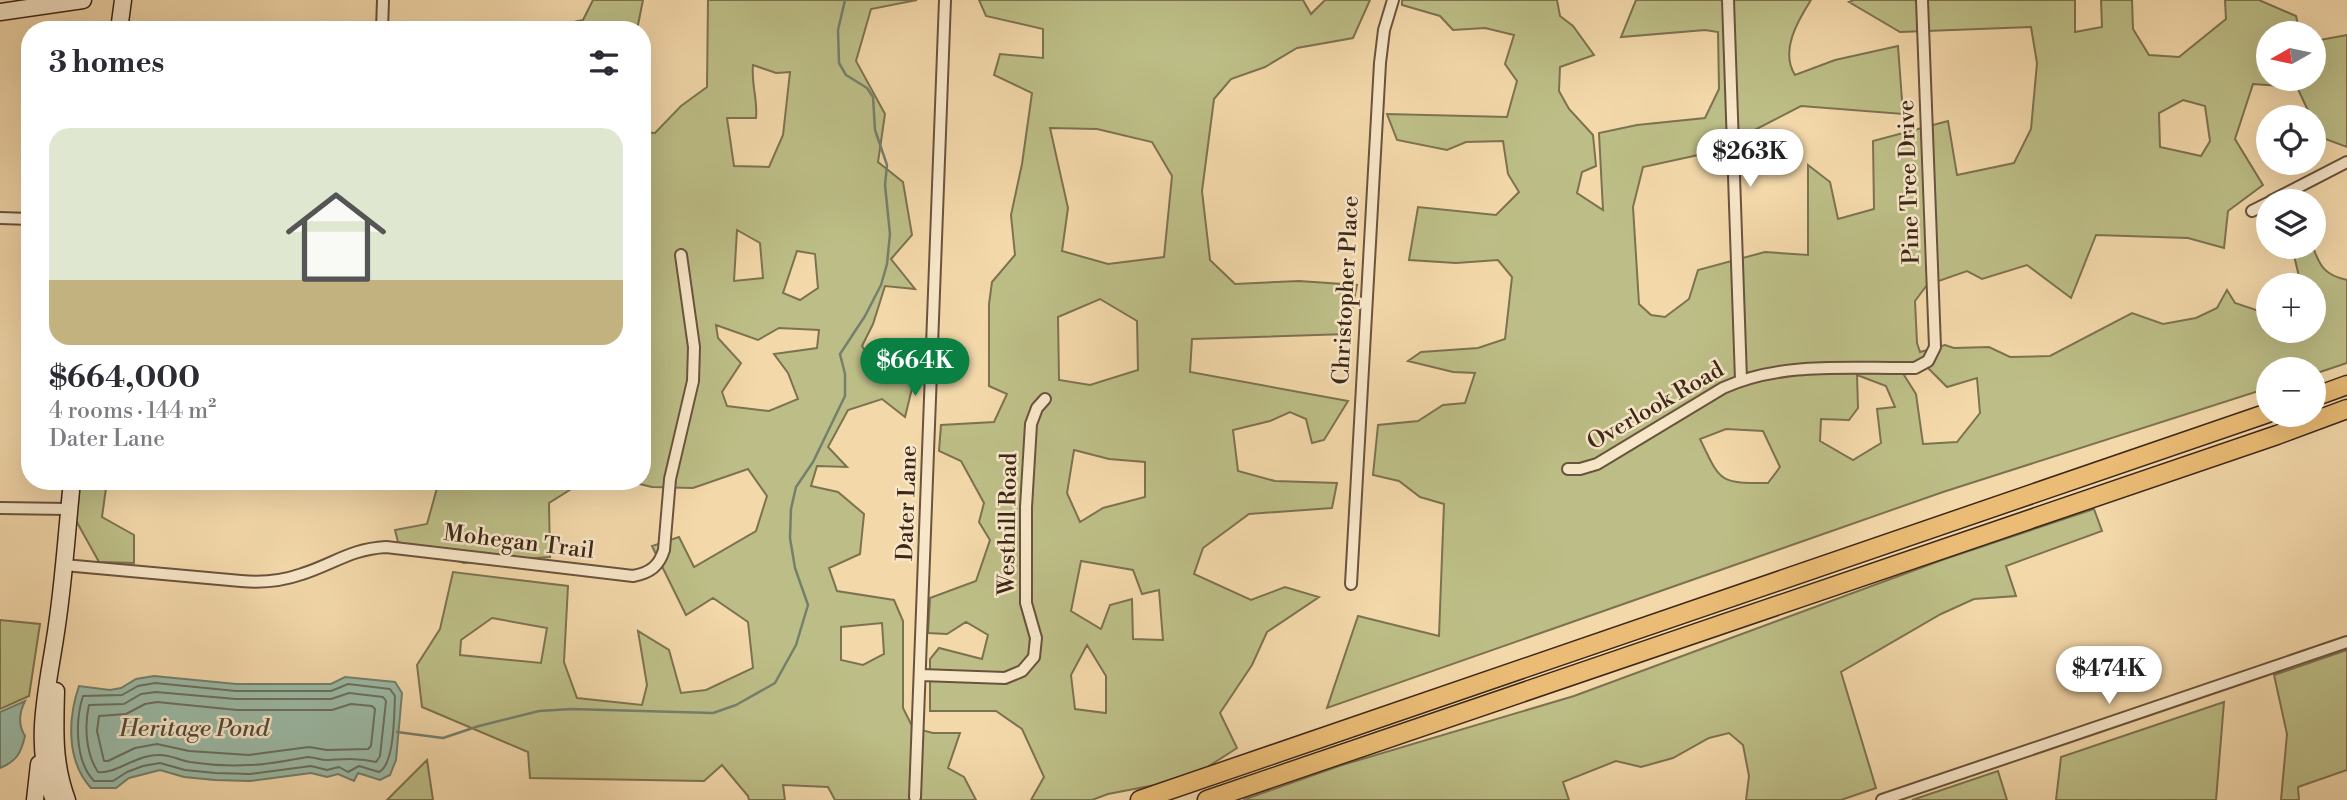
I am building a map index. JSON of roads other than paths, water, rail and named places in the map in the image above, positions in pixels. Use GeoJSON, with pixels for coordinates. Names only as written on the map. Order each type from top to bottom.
{"type":"FeatureCollection","features":[{"type":"Feature","properties":{"kind":"highway"},"geometry":{"type":"LineString","coordinates":[[2326,393],[2347,385]]}},
{"type":"Feature","properties":{"kind":"highway"},"geometry":{"type":"LineString","coordinates":[[1207,800],[2342,413]]}},
{"type":"Feature","properties":{"kind":"highway"},"geometry":{"type":"LineString","coordinates":[[1140,800],[2256,417]]}},
{"type":"Feature","properties":{"kind":"main road"},"geometry":{"type":"LineString","coordinates":[[0,12],[83,0]]}},
{"type":"Feature","properties":{"kind":"main road"},"geometry":{"type":"LineString","coordinates":[[120,21],[123,0]]}},
{"type":"Feature","properties":{"kind":"main road"},"geometry":{"type":"LineString","coordinates":[[35,800],[71,490]]}},
{"type":"Feature","properties":{"kind":"main road"},"geometry":{"type":"LineString","coordinates":[[57,625],[54,746],[60,780],[67,800]]}},
{"type":"Feature","properties":{"kind":"main road"},"geometry":{"type":"LineString","coordinates":[[42,744],[46,778],[54,800]]}},
{"type":"Feature","properties":{"kind":"street"},"geometry":{"type":"LineString","coordinates":[[382,21],[383,0]]}},
{"type":"Feature","properties":{"kind":"street","name":"Dater Lane"},"geometry":{"type":"LineString","coordinates":[[915,797],[945,0]]}},
{"type":"Feature","properties":{"kind":"street","name":"Christopher Place"},"geometry":{"type":"LineString","coordinates":[[1351,584],[1380,62],[1384,30],[1393,0]]}},
{"type":"Feature","properties":{"kind":"street"},"geometry":{"type":"LineString","coordinates":[[1728,0],[1741,380]]}},
{"type":"Feature","properties":{"kind":"street","name":"Pine Tree Drive"},"geometry":{"type":"LineString","coordinates":[[1922,0],[1935,348],[1928,361]]}},
{"type":"Feature","properties":{"kind":"street"},"geometry":{"type":"LineString","coordinates":[[2295,189],[2347,162]]}},
{"type":"Feature","properties":{"kind":"street"},"geometry":{"type":"LineString","coordinates":[[2252,211],[2256,209]]}},
{"type":"Feature","properties":{"kind":"street"},"geometry":{"type":"LineString","coordinates":[[0,219],[21,219]]}},
{"type":"Feature","properties":{"kind":"street","name":"Mohegan Trail"},"geometry":{"type":"LineString","coordinates":[[64,565],[241,582],[267,582],[303,574],[354,551],[386,547],[643,575],[657,565],[664,550],[670,479],[693,381],[694,347],[681,255]]}},
{"type":"Feature","properties":{"kind":"street","name":"Overlook Road"},"geometry":{"type":"LineString","coordinates":[[1568,468],[1580,469],[1597,464],[1723,388],[1741,380],[1782,370],[1915,368],[1928,361]]}},
{"type":"Feature","properties":{"kind":"street","name":"Westhill Road"},"geometry":{"type":"LineString","coordinates":[[921,675],[1005,678],[1022,671],[1034,657],[1036,638],[1026,603],[1026,507],[1031,425],[1037,408],[1045,399]]}},
{"type":"Feature","properties":{"kind":"street"},"geometry":{"type":"LineString","coordinates":[[0,508],[69,509]]}},
{"type":"Feature","properties":{"kind":"street"},"geometry":{"type":"LineString","coordinates":[[1882,800],[2347,642]]}},
{"type":"Feature","properties":{"kind":"water","name":"Heritage Pond"},"geometry":{"type":"Polygon","coordinates":[[[154,676],[236,684],[331,684],[345,677],[395,682],[402,693],[396,760],[390,775],[380,780],[358,773],[354,781],[338,774],[327,777],[311,773],[250,781],[215,780],[184,777],[160,770],[129,778],[116,788],[91,788],[77,765],[73,752],[71,725],[79,686],[110,690],[121,688],[136,679],[154,676]]]}},
{"type":"Feature","properties":{"kind":"water"},"geometry":{"type":"Polygon","coordinates":[[[25,701],[20,719],[25,736],[22,747],[11,762],[0,768],[0,712],[25,701]]]}},
{"type":"Feature","properties":{"kind":"waterway"},"geometry":{"type":"LineString","coordinates":[[397,732],[443,738],[539,711],[571,709],[713,713],[736,705],[775,683],[796,645],[808,605],[795,568],[790,538],[791,509],[796,487],[813,462],[845,396],[845,374],[840,354],[865,316],[881,285],[887,264],[890,234],[885,185],[887,165],[875,130],[873,97],[867,88],[846,75],[839,63],[838,30],[845,0]]}}]}
